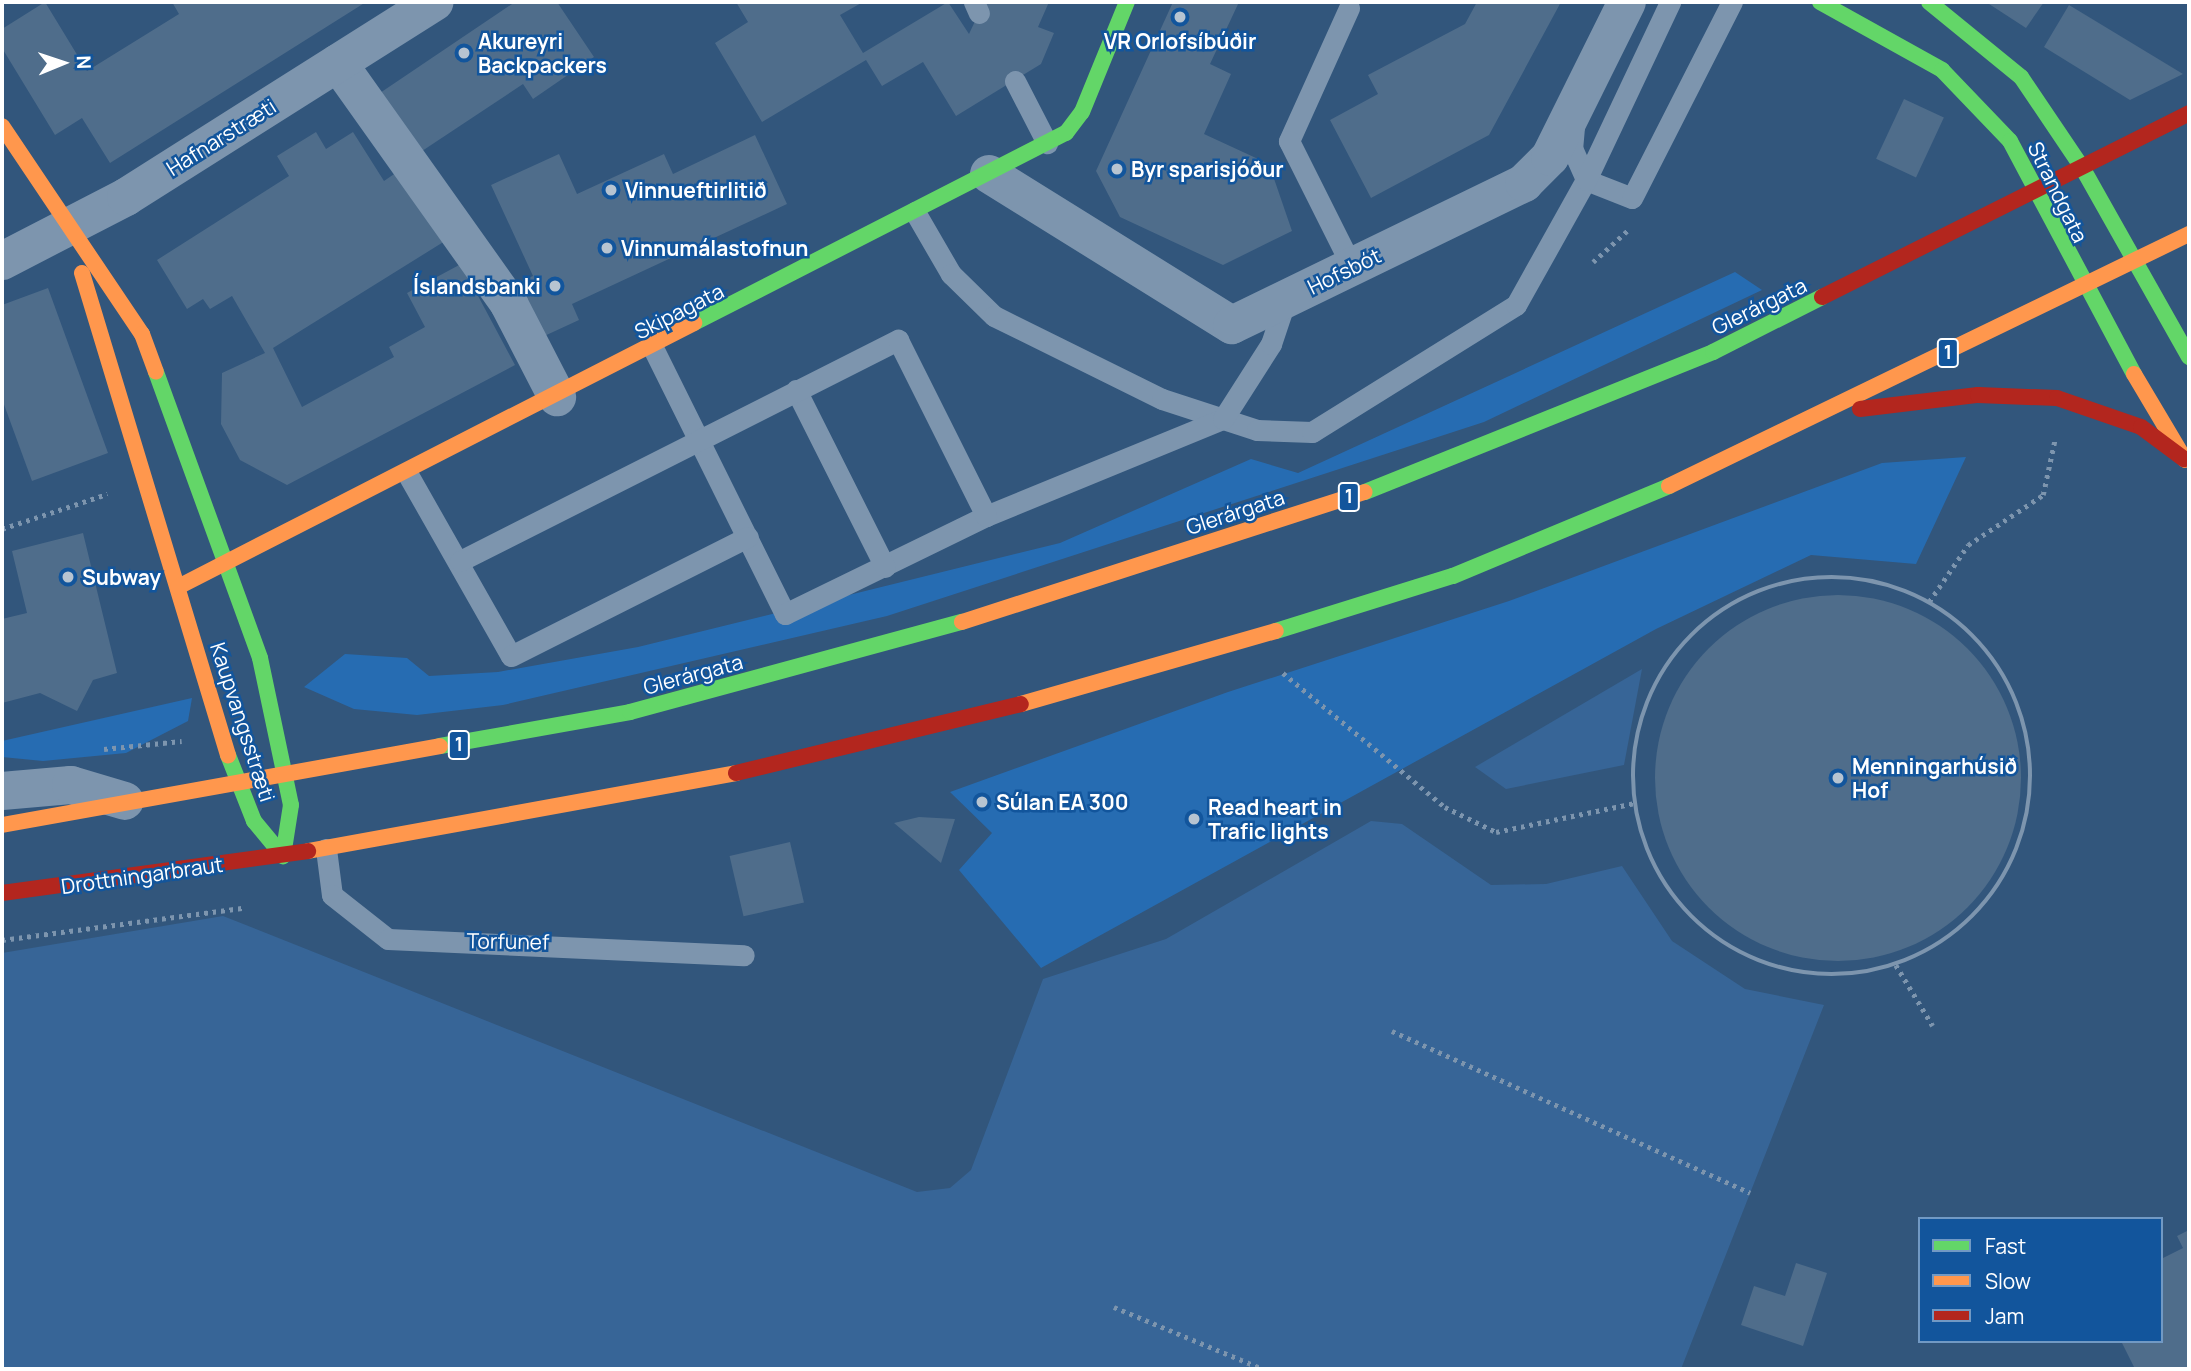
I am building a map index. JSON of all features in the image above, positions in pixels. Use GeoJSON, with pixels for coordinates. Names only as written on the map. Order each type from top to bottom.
{"type":"FeatureCollection","features":[{"type":"Feature","properties":{"kind":"main road","name":"Skipagata"},"geometry":{"type":"LineString","coordinates":[[178,587],[557,397],[1047,144],[1082,112],[1128,2]]}},
{"type":"Feature","properties":{"kind":"main road","name":"Strandgata"},"geometry":{"type":"LineString","coordinates":[[1820,2],[1942,70],[1971,94],[2010,141],[2083,288],[2187,463]]}},
{"type":"Feature","properties":{"kind":"main road","name":"Strandgata"},"geometry":{"type":"LineString","coordinates":[[1929,2],[2021,77],[2083,169],[2189,357]]}},
{"type":"Feature","properties":{"kind":"main road","name":"Glerárgata"},"geometry":{"type":"LineString","coordinates":[[236,781],[630,712],[903,640],[1432,470],[1713,352],[2083,169],[2189,113]]}},
{"type":"Feature","properties":{"kind":"main road","name":"Kaupvangsstræti"},"geometry":{"type":"LineString","coordinates":[[2,126],[68,231],[142,334],[260,658],[291,805],[283,856]]}},
{"type":"Feature","properties":{"kind":"main road","name":"Kaupvangsstræti"},"geometry":{"type":"LineString","coordinates":[[68,231],[236,781],[254,821],[283,856]]}},
{"type":"Feature","properties":{"kind":"main road","name":"1"},"geometry":{"type":"LineString","coordinates":[[283,856],[774,765],[1126,678],[1453,576],[1814,418],[2189,234]]}},
{"type":"Feature","properties":{"kind":"main road"},"geometry":{"type":"LineString","coordinates":[[1814,418],[1978,394],[2057,398],[2141,427],[2187,463]]}},
{"type":"Feature","properties":{"kind":"main road","name":"1"},"geometry":{"type":"LineString","coordinates":[[2,825],[236,781]]}},
{"type":"Feature","properties":{"kind":"main road","name":"Drottningarbraut"},"geometry":{"type":"LineString","coordinates":[[2,893],[283,856]]}},
{"type":"Feature","properties":{"kind":"street","name":"Hafnarstræti"},"geometry":{"type":"LineString","coordinates":[[2,261],[68,231],[435,2]]}},
{"type":"Feature","properties":{"kind":"street","name":"Hofsbót"},"geometry":{"type":"LineString","coordinates":[[989,174],[1232,325],[1524,183],[1550,157],[1627,2]]}},
{"type":"Feature","properties":{"kind":"street"},"geometry":{"type":"LineString","coordinates":[[338,62],[509,304],[557,397]]}},
{"type":"Feature","properties":{"kind":"street"},"geometry":{"type":"LineString","coordinates":[[2,791],[71,785],[125,801]]}},
{"type":"Feature","properties":{"kind":"lane"},"geometry":{"type":"LineString","coordinates":[[915,212],[951,274],[994,316],[1162,399],[1257,430],[1312,432],[1517,305],[1586,180],[1670,2]]}},
{"type":"Feature","properties":{"kind":"lane"},"geometry":{"type":"LineString","coordinates":[[1577,105],[1572,148],[1586,180],[1632,198],[1732,2]]}},
{"type":"Feature","properties":{"kind":"lane"},"geometry":{"type":"LineString","coordinates":[[1349,8],[1289,141],[1352,267]]}},
{"type":"Feature","properties":{"kind":"lane"},"geometry":{"type":"LineString","coordinates":[[1015,82],[1047,144]]}},
{"type":"Feature","properties":{"kind":"lane"},"geometry":{"type":"LineString","coordinates":[[653,348],[785,614],[986,516],[1223,419],[1271,344],[1286,299]]}},
{"type":"Feature","properties":{"kind":"lane"},"geometry":{"type":"LineString","coordinates":[[460,561],[898,340],[986,516]]}},
{"type":"Feature","properties":{"kind":"lane"},"geometry":{"type":"LineString","coordinates":[[796,390],[885,567]]}},
{"type":"Feature","properties":{"kind":"lane"},"geometry":{"type":"LineString","coordinates":[[407,472],[460,561],[511,656],[748,537]]}},
{"type":"Feature","properties":{"kind":"lane","name":"Torfunef"},"geometry":{"type":"LineString","coordinates":[[327,849],[332,895],[388,939],[744,955]]}},
{"type":"Feature","properties":{"kind":"path"},"geometry":{"type":"LineString","coordinates":[[1929,602],[1968,545],[2043,495],[2055,442]]}},
{"type":"Feature","properties":{"kind":"path"},"geometry":{"type":"LineString","coordinates":[[1846,577],[1929,602],[1964,626],[2013,692],[2030,759],[2028,815],[1995,891],[1934,947],[1896,965],[1833,975],[1791,970],[1741,953],[1706,930],[1669,891],[1642,834],[1635,803],[1633,758],[1660,675],[1720,611],[1759,590],[1846,577]]}},
{"type":"Feature","properties":{"kind":"path"},"geometry":{"type":"LineString","coordinates":[[1283,673],[1445,807],[1496,832],[1635,803]]}},
{"type":"Feature","properties":{"kind":"path"},"geometry":{"type":"LineString","coordinates":[[2,940],[242,908]]}},
{"type":"Feature","properties":{"kind":"path"},"geometry":{"type":"LineString","coordinates":[[1896,965],[1933,1026]]}},
{"type":"Feature","properties":{"kind":"path"},"geometry":{"type":"LineString","coordinates":[[1392,1031],[1750,1193]]}},
{"type":"Feature","properties":{"kind":"path"},"geometry":{"type":"LineString","coordinates":[[1114,1307],[1263,1369]]}},
{"type":"Feature","properties":{"kind":"shaded area"},"geometry":{"type":"Polygon","coordinates":[[[1735,272],[1762,290],[1484,422],[887,616],[503,705],[417,715],[354,709],[304,687],[345,654],[407,658],[429,676],[498,672],[638,647],[1060,543],[1251,459],[1298,473],[1735,272]]]}},
{"type":"Feature","properties":{"kind":"shaded area"},"geometry":{"type":"Polygon","coordinates":[[[1966,457],[1916,564],[1811,555],[1656,629],[1041,968],[959,870],[992,833],[950,792],[1228,692],[1509,601],[1882,463],[1966,457]]]}},
{"type":"Feature","properties":{"kind":"shaded area"},"geometry":{"type":"Polygon","coordinates":[[[1642,669],[1624,765],[1506,789],[1475,767],[1642,669]]]}},
{"type":"Feature","properties":{"kind":"shaded area"},"geometry":{"type":"Polygon","coordinates":[[[192,698],[188,721],[126,753],[43,761],[2,757],[2,741],[192,698]]]}},
{"type":"Feature","properties":{"kind":"shaded area"},"geometry":{"type":"Polygon","coordinates":[[[1371,821],[1402,824],[1491,885],[1546,884],[1622,866],[1672,941],[1745,989],[1824,1005],[1681,1369],[2,1369],[2,953],[223,916],[917,1192],[950,1188],[971,1170],[1043,979],[1166,939],[1371,821]]]}},
{"type":"Feature","properties":{"kind":"building"},"geometry":{"type":"Polygon","coordinates":[[[45,2],[87,71],[179,14],[172,2],[366,2],[110,163],[82,118],[55,135],[2,48],[2,29],[45,2]]]}},
{"type":"Feature","properties":{"kind":"building"},"geometry":{"type":"Polygon","coordinates":[[[515,2],[557,2],[594,57],[533,99],[523,84],[413,157],[374,97],[515,2]]]}},
{"type":"Feature","properties":{"kind":"building"},"geometry":{"type":"Polygon","coordinates":[[[736,2],[863,2],[840,15],[863,53],[948,2],[969,34],[984,2],[1049,2],[1038,27],[1054,33],[1041,64],[956,116],[923,62],[882,86],[866,60],[762,122],[715,43],[748,22],[736,2]]]}},
{"type":"Feature","properties":{"kind":"building"},"geometry":{"type":"Polygon","coordinates":[[[1173,2],[1239,2],[1210,64],[1231,74],[1204,134],[1269,164],[1292,231],[1223,265],[1120,217],[1096,171],[1173,2]]]}},
{"type":"Feature","properties":{"kind":"building"},"geometry":{"type":"Polygon","coordinates":[[[1477,2],[1561,2],[1489,135],[1371,198],[1330,120],[1378,94],[1368,75],[1465,24],[1477,2]]]}},
{"type":"Feature","properties":{"kind":"building"},"geometry":{"type":"Polygon","coordinates":[[[1986,2],[2044,2],[2026,28],[1986,2]]]}},
{"type":"Feature","properties":{"kind":"building"},"geometry":{"type":"Polygon","coordinates":[[[2069,5],[2183,74],[2130,100],[2044,47],[2069,5]]]}},
{"type":"Feature","properties":{"kind":"building"},"geometry":{"type":"Polygon","coordinates":[[[1904,99],[1944,118],[1916,177],[1876,159],[1904,99]]]}},
{"type":"Feature","properties":{"kind":"building"},"geometry":{"type":"Polygon","coordinates":[[[316,132],[326,149],[353,132],[384,181],[400,170],[445,241],[273,348],[302,407],[394,357],[389,347],[425,327],[407,293],[461,264],[515,365],[287,485],[240,460],[221,424],[222,373],[265,353],[232,296],[210,309],[203,299],[187,309],[157,260],[289,176],[277,156],[316,132]]]}},
{"type":"Feature","properties":{"kind":"building"},"geometry":{"type":"Polygon","coordinates":[[[755,135],[787,204],[572,304],[579,320],[540,338],[515,284],[533,276],[491,185],[559,154],[577,194],[664,154],[673,174],[755,135]]]}},
{"type":"Feature","properties":{"kind":"building"},"geometry":{"type":"Polygon","coordinates":[[[48,288],[108,453],[32,481],[2,399],[2,305],[48,288]]]}},
{"type":"Feature","properties":{"kind":"building"},"geometry":{"type":"Polygon","coordinates":[[[83,533],[117,673],[93,680],[77,711],[40,693],[2,703],[2,619],[27,613],[12,551],[83,533]]]}},
{"type":"Feature","properties":{"kind":"building","name":"Menningarhúsið Hof"},"geometry":{"type":"Polygon","coordinates":[[[1838,595],[1874,599],[1908,609],[1940,626],[1967,649],[1990,676],[2007,708],[2017,742],[2021,778],[2017,814],[2007,848],[1990,880],[1967,907],[1940,930],[1908,947],[1874,957],[1838,961],[1802,957],[1768,947],[1736,930],[1709,907],[1686,880],[1669,848],[1659,814],[1655,778],[1659,742],[1669,708],[1686,676],[1709,649],[1736,626],[1768,609],[1802,599],[1838,595]]]}},
{"type":"Feature","properties":{"kind":"building"},"geometry":{"type":"Polygon","coordinates":[[[919,817],[955,819],[941,863],[894,823],[919,817]]]}},
{"type":"Feature","properties":{"kind":"building"},"geometry":{"type":"Polygon","coordinates":[[[790,842],[804,902],[744,916],[730,856],[790,842]]]}},
{"type":"Feature","properties":{"kind":"building"},"geometry":{"type":"Polygon","coordinates":[[[2189,1230],[2189,1369],[2135,1369],[2122,1343],[2163,1343],[2163,1258],[2183,1248],[2177,1236],[2189,1230]]]}},
{"type":"Feature","properties":{"kind":"building"},"geometry":{"type":"Polygon","coordinates":[[[1796,1263],[1827,1273],[1803,1346],[1741,1325],[1754,1286],[1785,1296],[1796,1263]]]}},
{"type":"Feature","properties":{"kind":"traffic: fast"},"geometry":{"type":"LineString","coordinates":[[694,323],[1066,133],[1082,112],[1127,2]]}},
{"type":"Feature","properties":{"kind":"traffic: fast"},"geometry":{"type":"LineString","coordinates":[[1820,2],[1942,70],[2010,141],[2134,374]]}},
{"type":"Feature","properties":{"kind":"traffic: fast"},"geometry":{"type":"LineString","coordinates":[[1929,2],[2021,77],[2083,169],[2189,357]]}},
{"type":"Feature","properties":{"kind":"traffic: fast"},"geometry":{"type":"LineString","coordinates":[[1365,492],[1713,352],[1822,297]]}},
{"type":"Feature","properties":{"kind":"traffic: fast"},"geometry":{"type":"LineString","coordinates":[[156,372],[260,658],[291,805],[283,856]]}},
{"type":"Feature","properties":{"kind":"traffic: fast"},"geometry":{"type":"LineString","coordinates":[[1276,631],[1453,576],[1669,486]]}},
{"type":"Feature","properties":{"kind":"traffic: fast"},"geometry":{"type":"LineString","coordinates":[[440,746],[630,712],[962,622]]}},
{"type":"Feature","properties":{"kind":"traffic: fast"},"geometry":{"type":"LineString","coordinates":[[228,755],[254,821],[283,856]]}},
{"type":"Feature","properties":{"kind":"traffic: slow"},"geometry":{"type":"LineString","coordinates":[[2,126],[142,334],[156,372]]}},
{"type":"Feature","properties":{"kind":"traffic: slow"},"geometry":{"type":"LineString","coordinates":[[1669,486],[2189,234]]}},
{"type":"Feature","properties":{"kind":"traffic: slow"},"geometry":{"type":"LineString","coordinates":[[82,273],[228,755]]}},
{"type":"Feature","properties":{"kind":"traffic: slow"},"geometry":{"type":"LineString","coordinates":[[178,587],[694,323]]}},
{"type":"Feature","properties":{"kind":"traffic: slow"},"geometry":{"type":"LineString","coordinates":[[2134,374],[2185,460]]}},
{"type":"Feature","properties":{"kind":"traffic: slow"},"geometry":{"type":"LineString","coordinates":[[962,622],[1365,492]]}},
{"type":"Feature","properties":{"kind":"traffic: slow"},"geometry":{"type":"LineString","coordinates":[[1021,704],[1276,631]]}},
{"type":"Feature","properties":{"kind":"traffic: slow"},"geometry":{"type":"LineString","coordinates":[[2,825],[440,746]]}},
{"type":"Feature","properties":{"kind":"traffic: slow"},"geometry":{"type":"LineString","coordinates":[[308,851],[736,773]]}},
{"type":"Feature","properties":{"kind":"traffic: jam"},"geometry":{"type":"LineString","coordinates":[[1822,297],[2189,113]]}},
{"type":"Feature","properties":{"kind":"traffic: jam"},"geometry":{"type":"LineString","coordinates":[[1860,409],[1978,395],[2057,398],[2141,427],[2184,459]]}},
{"type":"Feature","properties":{"kind":"traffic: jam"},"geometry":{"type":"LineString","coordinates":[[736,773],[1021,704]]}},
{"type":"Feature","properties":{"kind":"traffic: jam"},"geometry":{"type":"LineString","coordinates":[[2,893],[308,851]]}},
{"type":"Feature","properties":{"kind":"place","name":"VR Orlofsíbúðir"},"geometry":{"type":"Point","coordinates":[1180,17]}},
{"type":"Feature","properties":{"kind":"place","name":"Akureyri Backpackers"},"geometry":{"type":"Point","coordinates":[464,53]}},
{"type":"Feature","properties":{"kind":"place","name":"Byr sparisjóður"},"geometry":{"type":"Point","coordinates":[1117,169]}},
{"type":"Feature","properties":{"kind":"place","name":"Vinnueftirlitið"},"geometry":{"type":"Point","coordinates":[611,190]}},
{"type":"Feature","properties":{"kind":"place","name":"Vinnumálastofnun"},"geometry":{"type":"Point","coordinates":[607,248]}},
{"type":"Feature","properties":{"kind":"place","name":"Íslandsbanki"},"geometry":{"type":"Point","coordinates":[555,286]}},
{"type":"Feature","properties":{"kind":"place","name":"Subway"},"geometry":{"type":"Point","coordinates":[68,577]}},
{"type":"Feature","properties":{"kind":"place","name":"Menningarhúsið Hof"},"geometry":{"type":"Point","coordinates":[1838,778]}},
{"type":"Feature","properties":{"kind":"place","name":"Súlan EA 300"},"geometry":{"type":"Point","coordinates":[982,802]}},
{"type":"Feature","properties":{"kind":"place","name":"Read heart in Trafic lights"},"geometry":{"type":"Point","coordinates":[1194,819]}}]}
